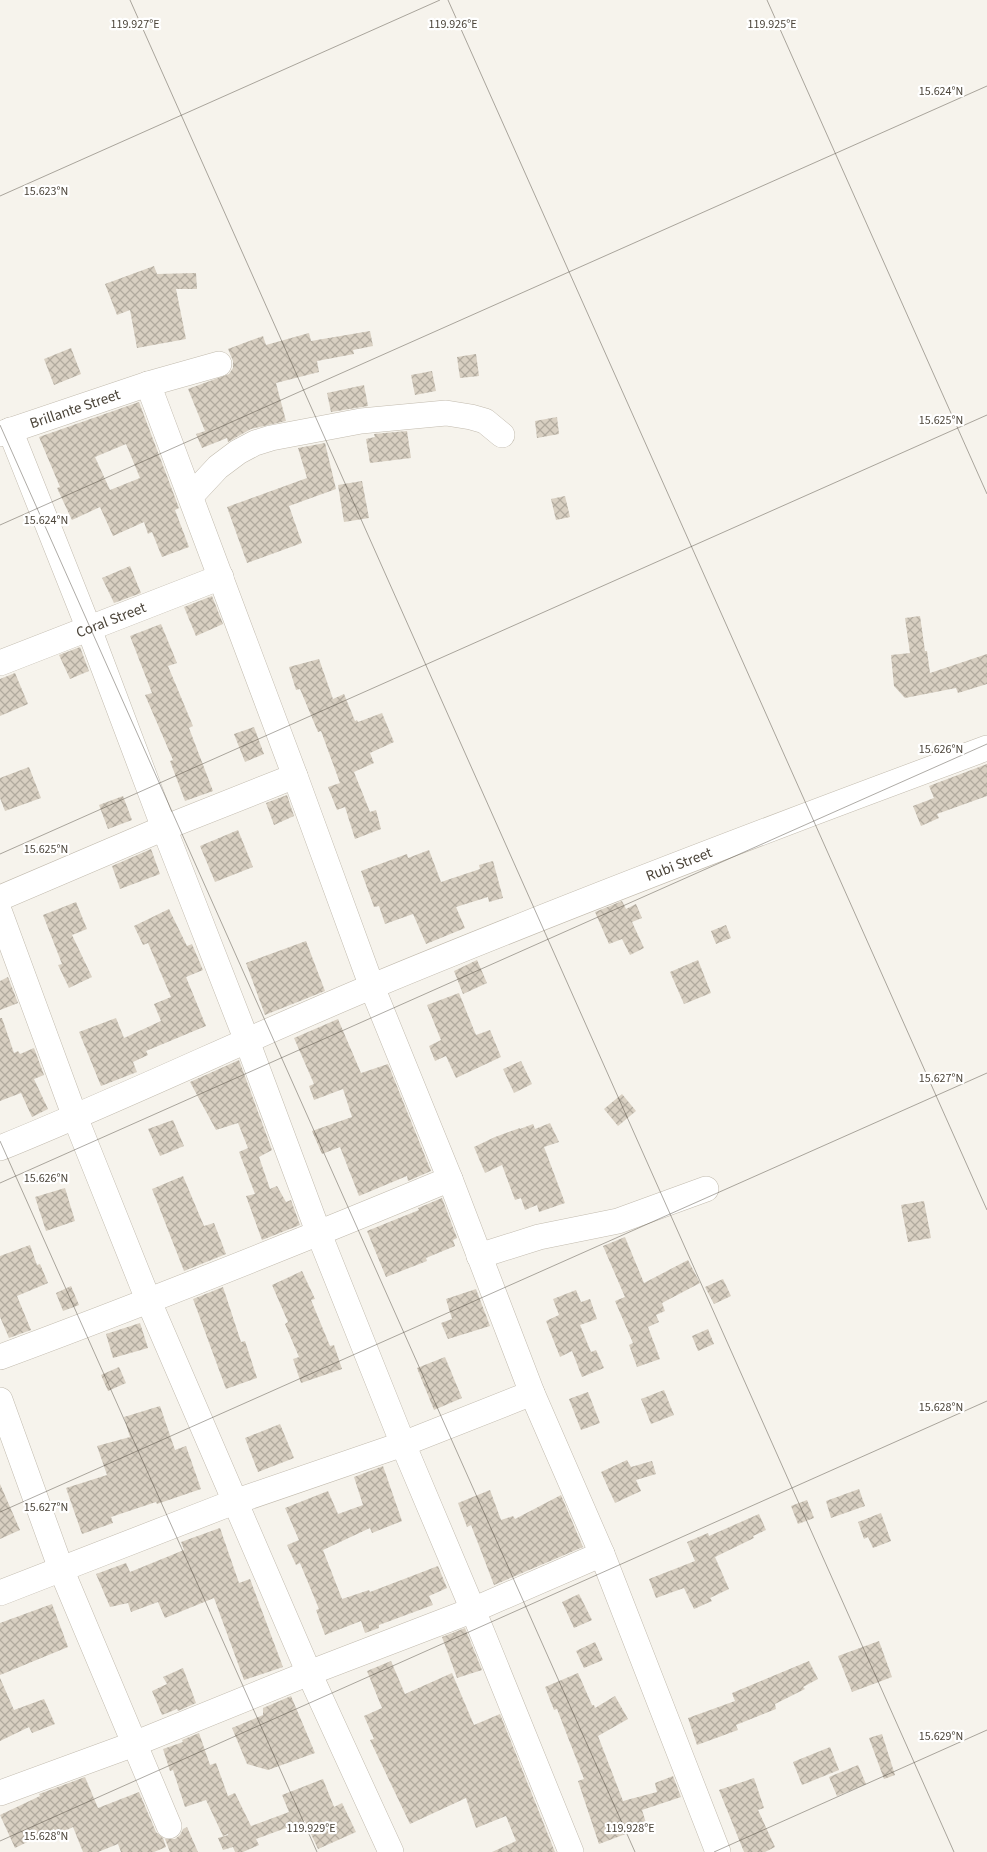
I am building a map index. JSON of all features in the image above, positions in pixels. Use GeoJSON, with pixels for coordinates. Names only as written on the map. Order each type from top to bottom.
{"type":"FeatureCollection","features":[{"type":"Feature","properties":{"kind":"street","name":"Brillante Street"},"geometry":{"type":"LineString","coordinates":[[5,432],[148,384],[219,364]]}},
{"type":"Feature","properties":{"kind":"street"},"geometry":{"type":"LineString","coordinates":[[148,384],[296,776],[372,987],[450,1179],[532,1393],[602,1554],[718,1852]]}},
{"type":"Feature","properties":{"kind":"street"},"geometry":{"type":"LineString","coordinates":[[191,496],[218,467],[238,452],[256,442],[271,438],[361,421],[446,413],[485,421],[502,435]]}},
{"type":"Feature","properties":{"kind":"street"},"geometry":{"type":"LineString","coordinates":[[5,432],[89,629],[320,1234],[403,1444],[473,1610],[570,1852]]}},
{"type":"Feature","properties":{"kind":"street","name":"Coral Street"},"geometry":{"type":"LineString","coordinates":[[0,663],[221,577]]}},
{"type":"Feature","properties":{"kind":"street","name":"Rubi Street"},"geometry":{"type":"LineString","coordinates":[[0,1148],[372,987],[709,852],[987,748]]}},
{"type":"Feature","properties":{"kind":"street"},"geometry":{"type":"LineString","coordinates":[[0,898],[164,828],[296,776]]}},
{"type":"Feature","properties":{"kind":"street"},"geometry":{"type":"LineString","coordinates":[[0,913],[75,1117],[148,1302],[309,1672],[392,1852]]}},
{"type":"Feature","properties":{"kind":"street"},"geometry":{"type":"LineString","coordinates":[[0,1357],[148,1302],[320,1234],[450,1179]]}},
{"type":"Feature","properties":{"kind":"street"},"geometry":{"type":"LineString","coordinates":[[480,1256],[539,1237],[618,1221],[706,1189]]}},
{"type":"Feature","properties":{"kind":"street"},"geometry":{"type":"LineString","coordinates":[[0,1593],[234,1502],[403,1444],[532,1393]]}},
{"type":"Feature","properties":{"kind":"street"},"geometry":{"type":"LineString","coordinates":[[0,1400],[61,1570],[169,1826]]}},
{"type":"Feature","properties":{"kind":"street"},"geometry":{"type":"LineString","coordinates":[[0,1792],[134,1744],[309,1672],[473,1610],[602,1554]]}},
{"type":"Feature","properties":{"kind":"building"},"geometry":{"type":"Polygon","coordinates":[[[154,266],[157,274],[196,273],[197,289],[176,289],[186,339],[137,348],[130,310],[117,315],[105,284],[154,266]]]}},
{"type":"Feature","properties":{"kind":"building"},"geometry":{"type":"Polygon","coordinates":[[[370,331],[373,346],[353,350],[354,354],[317,361],[319,372],[276,383],[286,421],[251,429],[228,442],[227,438],[202,448],[196,434],[205,431],[188,389],[229,374],[233,368],[233,361],[228,349],[263,336],[266,345],[309,333],[311,341],[370,331]]]}},
{"type":"Feature","properties":{"kind":"building"},"geometry":{"type":"Polygon","coordinates":[[[71,348],[81,374],[54,385],[44,359],[71,348]]]}},
{"type":"Feature","properties":{"kind":"building"},"geometry":{"type":"Polygon","coordinates":[[[476,354],[479,376],[460,378],[457,357],[476,354]]]}},
{"type":"Feature","properties":{"kind":"building"},"geometry":{"type":"Polygon","coordinates":[[[432,371],[436,391],[415,395],[411,375],[432,371]]]}},
{"type":"Feature","properties":{"kind":"building"},"geometry":{"type":"Polygon","coordinates":[[[364,385],[368,406],[331,412],[327,393],[364,385]]]}},
{"type":"Feature","properties":{"kind":"building"},"geometry":{"type":"Polygon","coordinates":[[[139,402],[179,508],[175,510],[189,547],[162,557],[152,532],[148,534],[144,522],[113,536],[100,507],[72,520],[57,488],[60,487],[39,437],[139,402]],[[126,444],[95,457],[110,490],[140,478],[126,444]]]}},
{"type":"Feature","properties":{"kind":"building"},"geometry":{"type":"Polygon","coordinates":[[[557,417],[559,434],[537,438],[535,421],[557,417]]]}},
{"type":"Feature","properties":{"kind":"building"},"geometry":{"type":"Polygon","coordinates":[[[407,431],[411,458],[370,463],[366,439],[375,437],[374,434],[407,431]]]}},
{"type":"Feature","properties":{"kind":"building"},"geometry":{"type":"Polygon","coordinates":[[[325,443],[336,489],[289,506],[302,543],[247,563],[227,507],[307,478],[298,448],[325,443]]]}},
{"type":"Feature","properties":{"kind":"building"},"geometry":{"type":"Polygon","coordinates":[[[362,481],[369,518],[344,522],[338,485],[362,481]]]}},
{"type":"Feature","properties":{"kind":"building"},"geometry":{"type":"Polygon","coordinates":[[[565,496],[570,517],[556,520],[551,499],[565,496]]]}},
{"type":"Feature","properties":{"kind":"building"},"geometry":{"type":"Polygon","coordinates":[[[130,566],[141,593],[114,603],[102,578],[130,566]]]}},
{"type":"Feature","properties":{"kind":"building"},"geometry":{"type":"Polygon","coordinates":[[[212,596],[223,624],[196,636],[184,607],[212,596]]]}},
{"type":"Feature","properties":{"kind":"building"},"geometry":{"type":"Polygon","coordinates":[[[920,616],[930,673],[987,654],[987,684],[958,693],[956,688],[905,698],[894,686],[891,655],[910,653],[905,618],[920,616]]]}},
{"type":"Feature","properties":{"kind":"building"},"geometry":{"type":"Polygon","coordinates":[[[161,624],[177,663],[168,666],[193,726],[189,728],[213,791],[185,801],[170,761],[173,760],[145,695],[152,693],[130,636],[161,624]]]}},
{"type":"Feature","properties":{"kind":"building"},"geometry":{"type":"Polygon","coordinates":[[[80,647],[89,671],[70,679],[59,655],[80,647]]]}},
{"type":"Feature","properties":{"kind":"building"},"geometry":{"type":"Polygon","coordinates":[[[319,659],[333,699],[344,694],[355,721],[357,720],[358,722],[382,713],[394,742],[370,753],[374,763],[354,772],[370,812],[376,810],[381,829],[355,839],[345,807],[337,810],[328,787],[340,783],[321,731],[318,732],[300,689],[296,690],[289,667],[319,659]]]}},
{"type":"Feature","properties":{"kind":"building"},"geometry":{"type":"Polygon","coordinates":[[[15,673],[28,704],[0,716],[0,679],[15,673]]]}},
{"type":"Feature","properties":{"kind":"building"},"geometry":{"type":"Polygon","coordinates":[[[254,727],[264,754],[245,762],[234,734],[254,727]]]}},
{"type":"Feature","properties":{"kind":"building"},"geometry":{"type":"Polygon","coordinates":[[[987,764],[987,796],[937,814],[939,818],[921,826],[913,806],[934,798],[929,786],[987,764]]]}},
{"type":"Feature","properties":{"kind":"building"},"geometry":{"type":"Polygon","coordinates":[[[29,767],[41,798],[5,811],[0,798],[0,778],[29,767]]]}},
{"type":"Feature","properties":{"kind":"building"},"geometry":{"type":"Polygon","coordinates":[[[287,795],[294,816],[274,825],[266,803],[287,795]]]}},
{"type":"Feature","properties":{"kind":"building"},"geometry":{"type":"Polygon","coordinates":[[[123,796],[132,820],[108,829],[99,805],[123,796]]]}},
{"type":"Feature","properties":{"kind":"building"},"geometry":{"type":"Polygon","coordinates":[[[238,830],[253,867],[215,882],[200,846],[238,830]]]}},
{"type":"Feature","properties":{"kind":"building"},"geometry":{"type":"Polygon","coordinates":[[[151,849],[160,874],[120,889],[112,866],[151,849]]]}},
{"type":"Feature","properties":{"kind":"building"},"geometry":{"type":"Polygon","coordinates":[[[429,850],[441,882],[480,869],[479,865],[493,861],[503,898],[489,902],[488,897],[456,907],[465,928],[426,944],[413,914],[385,924],[379,906],[374,907],[361,871],[407,854],[408,858],[429,850]]]}},
{"type":"Feature","properties":{"kind":"building"},"geometry":{"type":"Polygon","coordinates":[[[622,901],[626,909],[636,904],[642,918],[632,922],[644,948],[630,955],[622,939],[609,944],[595,912],[622,901]]]}},
{"type":"Feature","properties":{"kind":"building"},"geometry":{"type":"Polygon","coordinates":[[[76,902],[87,929],[72,935],[92,977],[69,988],[58,965],[62,964],[43,915],[76,902]]]}},
{"type":"Feature","properties":{"kind":"building"},"geometry":{"type":"Polygon","coordinates":[[[169,909],[187,946],[192,944],[203,970],[186,977],[206,1026],[146,1051],[148,1055],[133,1062],[137,1072],[101,1086],[79,1032],[116,1018],[124,1038],[161,1021],[154,1004],[171,997],[148,943],[143,945],[134,926],[169,909]]]}},
{"type":"Feature","properties":{"kind":"building"},"geometry":{"type":"Polygon","coordinates":[[[726,925],[731,938],[716,944],[711,931],[726,925]]]}},
{"type":"Feature","properties":{"kind":"building"},"geometry":{"type":"Polygon","coordinates":[[[306,941],[325,991],[265,1015],[246,963],[306,941]]]}},
{"type":"Feature","properties":{"kind":"building"},"geometry":{"type":"Polygon","coordinates":[[[477,960],[487,983],[463,994],[454,971],[477,960]]]}},
{"type":"Feature","properties":{"kind":"building"},"geometry":{"type":"Polygon","coordinates":[[[698,960],[711,993],[684,1004],[670,972],[698,960]]]}},
{"type":"Feature","properties":{"kind":"building"},"geometry":{"type":"Polygon","coordinates":[[[8,977],[18,1003],[0,1010],[0,981],[8,977]]]}},
{"type":"Feature","properties":{"kind":"building"},"geometry":{"type":"Polygon","coordinates":[[[459,993],[476,1035],[490,1030],[501,1057],[456,1078],[446,1056],[435,1061],[429,1046],[441,1040],[427,1005],[459,993]]]}},
{"type":"Feature","properties":{"kind":"building"},"geometry":{"type":"Polygon","coordinates":[[[0,1018],[2,1018],[14,1053],[18,1051],[20,1054],[34,1048],[44,1075],[34,1079],[48,1109],[32,1117],[21,1093],[0,1101],[0,1018]]]}},
{"type":"Feature","properties":{"kind":"building"},"geometry":{"type":"Polygon","coordinates":[[[338,1019],[361,1073],[388,1064],[431,1171],[408,1181],[407,1176],[359,1196],[340,1147],[322,1154],[312,1131],[352,1117],[343,1089],[314,1100],[309,1086],[314,1084],[294,1038],[338,1019]]]}},
{"type":"Feature","properties":{"kind":"building"},"geometry":{"type":"Polygon","coordinates":[[[239,1060],[272,1150],[259,1157],[270,1189],[277,1186],[286,1202],[291,1200],[300,1225],[262,1240],[246,1196],[255,1194],[239,1152],[248,1148],[238,1123],[216,1130],[190,1082],[239,1060]]]}},
{"type":"Feature","properties":{"kind":"building"},"geometry":{"type":"Polygon","coordinates":[[[521,1061],[532,1084],[514,1093],[503,1069],[521,1061]]]}},
{"type":"Feature","properties":{"kind":"building"},"geometry":{"type":"Polygon","coordinates":[[[622,1094],[636,1111],[618,1126],[604,1109],[622,1094]]]}},
{"type":"Feature","properties":{"kind":"building"},"geometry":{"type":"Polygon","coordinates":[[[173,1120],[184,1146],[160,1156],[148,1129],[173,1120]]]}},
{"type":"Feature","properties":{"kind":"building"},"geometry":{"type":"Polygon","coordinates":[[[550,1123],[559,1142],[544,1147],[565,1203],[539,1212],[537,1205],[525,1210],[521,1198],[515,1200],[502,1165],[485,1173],[474,1147],[520,1128],[533,1124],[535,1129],[550,1123]]]}},
{"type":"Feature","properties":{"kind":"building"},"geometry":{"type":"Polygon","coordinates":[[[183,1176],[204,1226],[214,1223],[226,1254],[184,1271],[152,1189],[183,1176]]]}},
{"type":"Feature","properties":{"kind":"building"},"geometry":{"type":"Polygon","coordinates":[[[65,1188],[75,1221],[46,1231],[35,1197],[65,1188]]]}},
{"type":"Feature","properties":{"kind":"building"},"geometry":{"type":"Polygon","coordinates":[[[442,1198],[457,1238],[453,1240],[455,1246],[426,1258],[427,1261],[386,1277],[367,1231],[419,1210],[418,1208],[442,1198]]]}},
{"type":"Feature","properties":{"kind":"building"},"geometry":{"type":"Polygon","coordinates":[[[924,1201],[931,1238],[908,1242],[901,1205],[924,1201]]]}},
{"type":"Feature","properties":{"kind":"building"},"geometry":{"type":"Polygon","coordinates":[[[625,1237],[644,1283],[688,1260],[700,1283],[662,1303],[665,1311],[656,1315],[659,1322],[648,1327],[660,1359],[637,1367],[629,1345],[633,1343],[615,1301],[625,1297],[603,1246],[625,1237]]]}},
{"type":"Feature","properties":{"kind":"building"},"geometry":{"type":"Polygon","coordinates":[[[30,1245],[37,1265],[40,1264],[48,1283],[17,1296],[31,1330],[9,1338],[0,1317],[0,1256],[30,1245]]]}},
{"type":"Feature","properties":{"kind":"building"},"geometry":{"type":"Polygon","coordinates":[[[302,1271],[315,1299],[311,1300],[330,1346],[334,1345],[342,1369],[301,1383],[293,1359],[299,1357],[285,1324],[288,1322],[272,1285],[302,1271]]]}},
{"type":"Feature","properties":{"kind":"building"},"geometry":{"type":"Polygon","coordinates":[[[723,1279],[731,1296],[714,1304],[705,1287],[723,1279]]]}},
{"type":"Feature","properties":{"kind":"building"},"geometry":{"type":"Polygon","coordinates":[[[71,1286],[79,1305],[63,1311],[56,1293],[71,1286]]]}},
{"type":"Feature","properties":{"kind":"building"},"geometry":{"type":"Polygon","coordinates":[[[223,1287],[241,1342],[245,1341],[257,1378],[226,1389],[193,1299],[223,1287]]]}},
{"type":"Feature","properties":{"kind":"building"},"geometry":{"type":"Polygon","coordinates":[[[476,1289],[490,1326],[448,1339],[441,1323],[452,1319],[446,1299],[476,1289]]]}},
{"type":"Feature","properties":{"kind":"building"},"geometry":{"type":"Polygon","coordinates":[[[576,1290],[581,1302],[590,1299],[597,1319],[580,1325],[591,1352],[596,1350],[604,1368],[582,1377],[572,1351],[560,1357],[546,1321],[559,1315],[553,1299],[576,1290]]]}},
{"type":"Feature","properties":{"kind":"building"},"geometry":{"type":"Polygon","coordinates":[[[140,1323],[148,1348],[113,1358],[106,1334],[140,1323]]]}},
{"type":"Feature","properties":{"kind":"building"},"geometry":{"type":"Polygon","coordinates":[[[708,1329],[714,1344],[698,1351],[692,1336],[708,1329]]]}},
{"type":"Feature","properties":{"kind":"building"},"geometry":{"type":"Polygon","coordinates":[[[445,1357],[462,1398],[434,1410],[417,1368],[445,1357]]]}},
{"type":"Feature","properties":{"kind":"building"},"geometry":{"type":"Polygon","coordinates":[[[119,1367],[126,1383],[108,1391],[101,1375],[119,1367]]]}},
{"type":"Feature","properties":{"kind":"building"},"geometry":{"type":"Polygon","coordinates":[[[664,1390],[674,1415],[651,1424],[641,1399],[664,1390]]]}},
{"type":"Feature","properties":{"kind":"building"},"geometry":{"type":"Polygon","coordinates":[[[588,1392],[600,1423],[581,1430],[569,1399],[588,1392]]]}},
{"type":"Feature","properties":{"kind":"building"},"geometry":{"type":"Polygon","coordinates":[[[160,1406],[175,1450],[186,1446],[201,1489],[111,1517],[113,1523],[82,1534],[66,1488],[107,1475],[97,1446],[130,1437],[124,1417],[160,1406]]]}},
{"type":"Feature","properties":{"kind":"building"},"geometry":{"type":"Polygon","coordinates":[[[280,1424],[294,1458],[258,1472],[245,1438],[280,1424]]]}},
{"type":"Feature","properties":{"kind":"building"},"geometry":{"type":"Polygon","coordinates":[[[627,1460],[631,1467],[652,1461],[656,1474],[636,1480],[641,1491],[615,1503],[601,1472],[627,1460]]]}},
{"type":"Feature","properties":{"kind":"building"},"geometry":{"type":"Polygon","coordinates":[[[383,1466],[402,1521],[372,1533],[370,1528],[323,1550],[342,1599],[369,1590],[370,1592],[438,1566],[447,1588],[429,1596],[433,1605],[379,1625],[379,1628],[365,1633],[361,1621],[325,1635],[316,1610],[319,1609],[300,1563],[296,1565],[287,1545],[299,1540],[285,1508],[328,1491],[338,1514],[363,1505],[354,1477],[383,1466]]]}},
{"type":"Feature","properties":{"kind":"building"},"geometry":{"type":"Polygon","coordinates":[[[0,1484],[20,1530],[0,1539],[0,1484]]]}},
{"type":"Feature","properties":{"kind":"building"},"geometry":{"type":"Polygon","coordinates":[[[859,1489],[865,1506],[831,1518],[826,1501],[859,1489]]]}},
{"type":"Feature","properties":{"kind":"building"},"geometry":{"type":"Polygon","coordinates":[[[490,1490],[501,1520],[513,1516],[515,1519],[561,1495],[583,1547],[494,1585],[471,1525],[467,1527],[458,1503],[490,1490]]]}},
{"type":"Feature","properties":{"kind":"building"},"geometry":{"type":"Polygon","coordinates":[[[807,1500],[814,1518],[798,1524],[791,1506],[807,1500]]]}},
{"type":"Feature","properties":{"kind":"building"},"geometry":{"type":"Polygon","coordinates":[[[881,1513],[891,1541],[873,1548],[868,1537],[864,1539],[858,1522],[881,1513]]]}},
{"type":"Feature","properties":{"kind":"building"},"geometry":{"type":"Polygon","coordinates":[[[759,1514],[766,1530],[715,1557],[729,1589],[710,1598],[712,1601],[694,1609],[684,1588],[656,1598],[649,1579],[695,1561],[687,1542],[708,1533],[709,1536],[759,1514]]]}},
{"type":"Feature","properties":{"kind":"building"},"geometry":{"type":"Polygon","coordinates":[[[220,1528],[239,1583],[250,1579],[283,1667],[244,1680],[214,1598],[165,1618],[158,1602],[131,1612],[128,1603],[110,1607],[96,1574],[126,1563],[130,1572],[184,1550],[181,1542],[220,1528]]]}},
{"type":"Feature","properties":{"kind":"building"},"geometry":{"type":"Polygon","coordinates":[[[579,1594],[592,1620],[574,1628],[562,1602],[579,1594]]]}},
{"type":"Feature","properties":{"kind":"building"},"geometry":{"type":"Polygon","coordinates":[[[52,1604],[68,1647],[0,1675],[0,1623],[52,1604]]]}},
{"type":"Feature","properties":{"kind":"building"},"geometry":{"type":"Polygon","coordinates":[[[465,1628],[482,1670],[457,1678],[442,1637],[465,1628]]]}},
{"type":"Feature","properties":{"kind":"building"},"geometry":{"type":"Polygon","coordinates":[[[879,1641],[892,1677],[852,1692],[838,1656],[879,1641]]]}},
{"type":"Feature","properties":{"kind":"building"},"geometry":{"type":"Polygon","coordinates":[[[595,1642],[603,1660],[584,1668],[576,1651],[595,1642]]]}},
{"type":"Feature","properties":{"kind":"building"},"geometry":{"type":"Polygon","coordinates":[[[391,1661],[405,1694],[452,1673],[474,1725],[500,1714],[555,1852],[492,1852],[516,1841],[506,1816],[476,1828],[466,1798],[410,1824],[370,1740],[374,1739],[364,1716],[382,1708],[367,1671],[391,1661]]]}},
{"type":"Feature","properties":{"kind":"building"},"geometry":{"type":"Polygon","coordinates":[[[809,1661],[818,1679],[803,1687],[805,1689],[775,1704],[776,1709],[736,1725],[738,1730],[697,1745],[688,1718],[735,1701],[732,1693],[809,1661]]]}},
{"type":"Feature","properties":{"kind":"building"},"geometry":{"type":"Polygon","coordinates":[[[183,1668],[196,1703],[178,1711],[177,1709],[162,1715],[152,1691],[167,1684],[163,1677],[183,1668]]]}},
{"type":"Feature","properties":{"kind":"building"},"geometry":{"type":"Polygon","coordinates":[[[578,1673],[595,1708],[615,1696],[628,1719],[598,1736],[623,1801],[657,1792],[655,1783],[673,1776],[681,1797],[642,1810],[647,1826],[599,1844],[578,1781],[584,1779],[557,1709],[554,1710],[545,1687],[578,1673]]]}},
{"type":"Feature","properties":{"kind":"building"},"geometry":{"type":"Polygon","coordinates":[[[0,1678],[14,1710],[44,1699],[55,1724],[32,1733],[29,1727],[0,1741],[0,1678]]]}},
{"type":"Feature","properties":{"kind":"building"},"geometry":{"type":"Polygon","coordinates":[[[291,1696],[315,1753],[268,1770],[247,1764],[232,1728],[263,1715],[263,1708],[291,1696]]]}},
{"type":"Feature","properties":{"kind":"building"},"geometry":{"type":"Polygon","coordinates":[[[199,1733],[210,1765],[216,1763],[228,1796],[235,1793],[251,1826],[289,1812],[282,1795],[323,1779],[334,1807],[342,1803],[356,1832],[318,1849],[305,1821],[256,1839],[259,1845],[243,1852],[235,1852],[233,1847],[223,1850],[218,1838],[228,1835],[228,1834],[223,1836],[206,1800],[185,1807],[173,1770],[170,1771],[163,1749],[183,1742],[182,1740],[199,1733]]]}},
{"type":"Feature","properties":{"kind":"building"},"geometry":{"type":"Polygon","coordinates":[[[882,1734],[895,1775],[884,1779],[869,1738],[882,1734]]]}},
{"type":"Feature","properties":{"kind":"building"},"geometry":{"type":"Polygon","coordinates":[[[830,1747],[839,1770],[802,1785],[793,1762],[830,1747]]]}},
{"type":"Feature","properties":{"kind":"building"},"geometry":{"type":"Polygon","coordinates":[[[858,1765],[866,1784],[837,1796],[829,1777],[858,1765]]]}},
{"type":"Feature","properties":{"kind":"building"},"geometry":{"type":"Polygon","coordinates":[[[85,1777],[98,1808],[139,1792],[156,1832],[163,1838],[166,1847],[154,1852],[121,1852],[118,1844],[98,1852],[83,1852],[73,1827],[56,1835],[54,1829],[15,1848],[0,1815],[40,1796],[39,1794],[85,1777]]]}},
{"type":"Feature","properties":{"kind":"building"},"geometry":{"type":"Polygon","coordinates":[[[754,1778],[764,1808],[758,1810],[775,1847],[765,1852],[744,1852],[719,1790],[754,1778]]]}},
{"type":"Feature","properties":{"kind":"building"},"geometry":{"type":"Polygon","coordinates":[[[187,1827],[198,1852],[170,1852],[165,1839],[175,1839],[187,1827]]]}}]}
